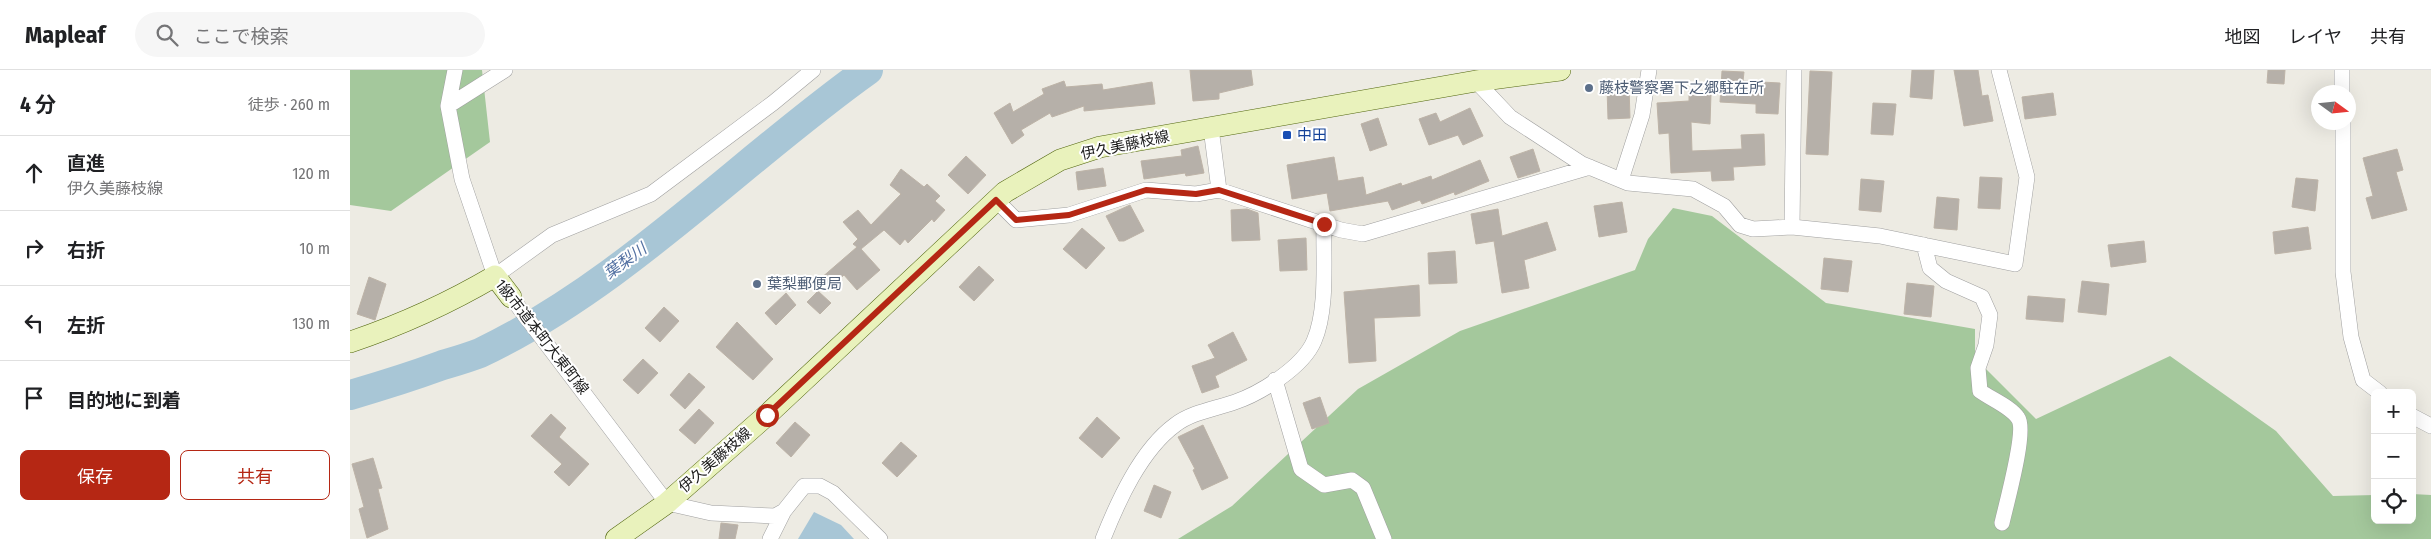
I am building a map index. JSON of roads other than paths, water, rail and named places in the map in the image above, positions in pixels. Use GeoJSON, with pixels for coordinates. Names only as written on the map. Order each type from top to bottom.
{"type":"FeatureCollection","features":[{"type":"Feature","properties":{"kind":"main road","name":"伊久美藤枝線"},"geometry":{"type":"LineString","coordinates":[[616,539],[667,503],[767,415],[1005,192],[1060,160],[1100,147],[1513,73],[1560,70]]}},
{"type":"Feature","properties":{"kind":"main road","name":"1級市道本町大東町線"},"geometry":{"type":"LineString","coordinates":[[350,342],[399,325],[461,296],[495,276],[511,296]]}},
{"type":"Feature","properties":{"kind":"street"},"geometry":{"type":"LineString","coordinates":[[455,70],[448,106],[462,179],[495,276],[552,235],[651,194],[774,103],[813,70]]}},
{"type":"Feature","properties":{"kind":"street"},"geometry":{"type":"LineString","coordinates":[[448,106],[505,70]]}},
{"type":"Feature","properties":{"kind":"street"},"geometry":{"type":"LineString","coordinates":[[1621,180],[1642,116],[1649,70]]}},
{"type":"Feature","properties":{"kind":"street"},"geometry":{"type":"LineString","coordinates":[[1792,227],[1794,70]]}},
{"type":"Feature","properties":{"kind":"street"},"geometry":{"type":"LineString","coordinates":[[1476,81],[1510,117],[1539,138],[1590,167],[1628,183],[1693,189],[1724,206],[1740,225],[1753,229],[1792,227],[1880,236],[2015,264],[2027,177],[1999,70]]}},
{"type":"Feature","properties":{"kind":"street"},"geometry":{"type":"LineString","coordinates":[[2342,70],[2342,85]]}},
{"type":"Feature","properties":{"kind":"street"},"geometry":{"type":"LineString","coordinates":[[1211,128],[1219,190]]}},
{"type":"Feature","properties":{"kind":"street"},"geometry":{"type":"LineString","coordinates":[[2343,130],[2343,272],[2351,336],[2363,380],[2375,389]]}},
{"type":"Feature","properties":{"kind":"street"},"geometry":{"type":"LineString","coordinates":[[996,200],[1016,220],[1069,215],[1146,190],[1196,194],[1219,190],[1324,224],[1363,234],[1590,167]]}},
{"type":"Feature","properties":{"kind":"street"},"geometry":{"type":"LineString","coordinates":[[1103,539],[1117,503],[1155,443],[1175,424],[1196,413],[1255,394],[1302,360],[1314,341],[1321,316],[1324,224]]}},
{"type":"Feature","properties":{"kind":"street"},"geometry":{"type":"LineString","coordinates":[[1924,245],[1930,268],[1946,281],[1982,297],[1990,315],[1986,345],[1978,368],[1980,391],[2017,416],[2022,424],[2020,442],[2002,523]]}},
{"type":"Feature","properties":{"kind":"street","name":"1級市道本町大東町線"},"geometry":{"type":"LineString","coordinates":[[511,296],[667,503]]}},
{"type":"Feature","properties":{"kind":"street"},"geometry":{"type":"LineString","coordinates":[[1275,380],[1301,469],[1324,485],[1352,480],[1363,488],[1384,539]]}},
{"type":"Feature","properties":{"kind":"street"},"geometry":{"type":"LineString","coordinates":[[2416,418],[2431,426]]}},
{"type":"Feature","properties":{"kind":"street"},"geometry":{"type":"LineString","coordinates":[[770,539],[784,511],[804,486],[820,486],[833,493],[880,539]]}},
{"type":"Feature","properties":{"kind":"street"},"geometry":{"type":"LineString","coordinates":[[667,503],[711,513],[775,516],[784,511]]}},
{"type":"Feature","properties":{"kind":"water"},"geometry":{"type":"Polygon","coordinates":[[[814,512],[841,525],[854,539],[798,539],[814,512]]]}},
{"type":"Feature","properties":{"kind":"waterway","name":"葉梨川"},"geometry":{"type":"LineString","coordinates":[[847,85],[856,70]]}},
{"type":"Feature","properties":{"kind":"waterway","name":"葉梨川"},"geometry":{"type":"LineString","coordinates":[[350,395],[480,353],[532,325],[583,293],[632,258],[820,105],[868,70]]}},
{"type":"Feature","properties":{"kind":"place","name":"藤枝警察署下之郷駐在所"},"geometry":{"type":"Point","coordinates":[1589,88]}},
{"type":"Feature","properties":{"kind":"place","name":"中田"},"geometry":{"type":"Point","coordinates":[1287,135]}},
{"type":"Feature","properties":{"kind":"place","name":"葉梨郵便局"},"geometry":{"type":"Point","coordinates":[757,284]}}]}
